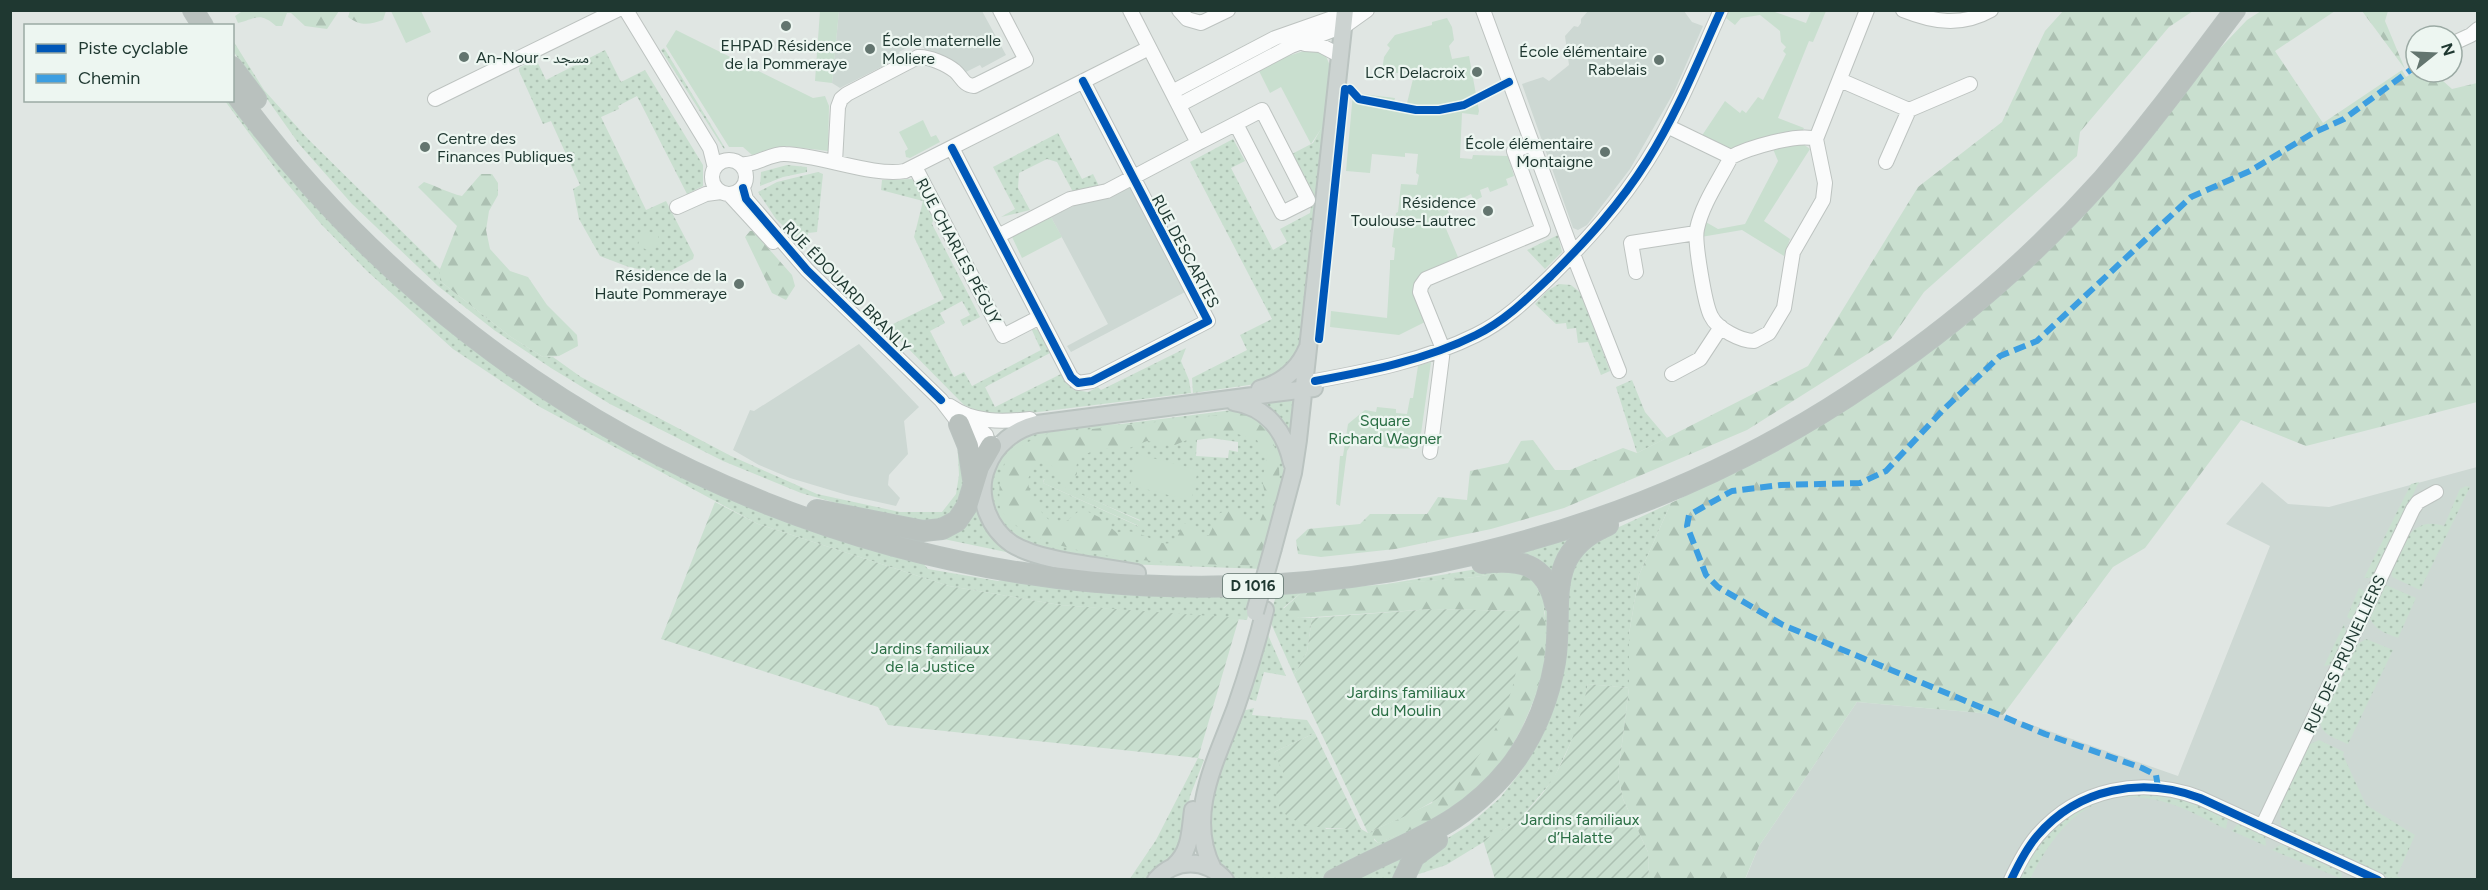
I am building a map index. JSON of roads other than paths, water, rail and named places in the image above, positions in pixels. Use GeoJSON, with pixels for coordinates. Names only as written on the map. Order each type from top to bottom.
{"type":"FeatureCollection","features":[{"type":"Feature","properties":{"kind":"highway"},"geometry":{"type":"LineString","coordinates":[[178,10],[187,24]]}},
{"type":"Feature","properties":{"kind":"highway"},"geometry":{"type":"LineString","coordinates":[[193,10],[202,24]]}},
{"type":"Feature","properties":{"kind":"highway","name":"D 1016"},"geometry":{"type":"LineString","coordinates":[[234,70],[285,136],[340,199],[405,264],[491,336],[584,399],[648,435],[731,476],[817,510],[961,549],[1051,565],[1137,573],[1213,575],[1273,573],[1367,563],[1438,550],[1515,531],[1618,498],[1686,470],[1753,438],[1886,356],[1945,311],[2008,257],[2069,197],[2099,163],[2219,10]]}},
{"type":"Feature","properties":{"kind":"highway","name":"D 1016"},"geometry":{"type":"LineString","coordinates":[[1363,576],[1467,556],[1570,528],[1661,495],[1744,456],[1804,424],[1868,383],[1929,340],[2042,243],[2097,184],[2235,10]]}},
{"type":"Feature","properties":{"kind":"highway"},"geometry":{"type":"LineString","coordinates":[[2192,66],[2250,10]]}},
{"type":"Feature","properties":{"kind":"highway","name":"D 1016"},"geometry":{"type":"LineString","coordinates":[[234,92],[330,207],[391,268],[449,319],[512,366],[593,419],[659,455],[730,489],[811,520],[903,549],[964,563],[1055,578],[1146,586],[1207,587],[1304,582],[1516,561],[1531,567],[1544,578],[1552,591],[1557,612]]}},
{"type":"Feature","properties":{"kind":"highway"},"geometry":{"type":"LineString","coordinates":[[961,419],[971,459],[973,485]]}},
{"type":"Feature","properties":{"kind":"highway"},"geometry":{"type":"LineString","coordinates":[[817,510],[923,531],[948,527],[961,516],[969,501],[979,467],[995,449]]}},
{"type":"Feature","properties":{"kind":"highway","name":"D 1016"},"geometry":{"type":"LineString","coordinates":[[1335,878],[1451,822],[1484,797],[1508,770],[1530,737],[1545,701],[1556,654],[1558,589],[1562,570],[1572,551],[1585,537],[1680,495],[1744,456]]}},
{"type":"Feature","properties":{"kind":"highway"},"geometry":{"type":"LineString","coordinates":[[1403,879],[1407,868],[1419,852],[1461,826],[1482,809],[1508,770]]}},
{"type":"Feature","properties":{"kind":"main road"},"geometry":{"type":"LineString","coordinates":[[1156,879],[1174,866],[1187,847],[1197,788],[1260,611],[1306,460],[1310,343],[1339,55],[1351,14]]}},
{"type":"Feature","properties":{"kind":"main road"},"geometry":{"type":"LineString","coordinates":[[1278,548],[1310,385],[1351,14]]}},
{"type":"Feature","properties":{"kind":"main road"},"geometry":{"type":"LineString","coordinates":[[1260,389],[1275,384],[1293,371],[1302,360],[1310,343]]}},
{"type":"Feature","properties":{"kind":"main road"},"geometry":{"type":"LineString","coordinates":[[1137,573],[1035,553],[1005,539],[994,526],[984,502],[984,476],[995,449],[1008,428],[1030,419],[1260,389],[1310,385]]}},
{"type":"Feature","properties":{"kind":"main road"},"geometry":{"type":"LineString","coordinates":[[995,449],[1022,430],[1037,424],[1223,401],[1310,385]]}},
{"type":"Feature","properties":{"kind":"main road"},"geometry":{"type":"LineString","coordinates":[[1223,401],[1251,406],[1272,421],[1287,444],[1293,473]]}},
{"type":"Feature","properties":{"kind":"main road"},"geometry":{"type":"LineString","coordinates":[[1219,874],[1202,838],[1201,822],[1205,793],[1251,662],[1260,611]]}},
{"type":"Feature","properties":{"kind":"main road"},"geometry":{"type":"LineString","coordinates":[[1174,866],[1194,863],[1219,874]]}},
{"type":"Feature","properties":{"kind":"street"},"geometry":{"type":"LineString","coordinates":[[435,99],[617,10]]}},
{"type":"Feature","properties":{"kind":"street","name":"RUE ÉDOUARD BRANLY"},"geometry":{"type":"LineString","coordinates":[[626,10],[711,150],[714,174],[725,193],[759,229],[807,270],[961,419],[982,431],[995,449]]}},
{"type":"Feature","properties":{"kind":"street"},"geometry":{"type":"LineString","coordinates":[[835,162],[839,103],[846,94],[918,57],[925,57],[953,69],[965,83],[974,86],[1026,60],[1000,10]]}},
{"type":"Feature","properties":{"kind":"street"},"geometry":{"type":"LineString","coordinates":[[1130,10],[1198,143]]}},
{"type":"Feature","properties":{"kind":"street"},"geometry":{"type":"LineString","coordinates":[[1179,10],[1186,19],[1201,23],[1228,10]]}},
{"type":"Feature","properties":{"kind":"street"},"geometry":{"type":"LineString","coordinates":[[1483,10],[1619,371]]}},
{"type":"Feature","properties":{"kind":"street"},"geometry":{"type":"LineString","coordinates":[[1310,385],[1443,349],[1476,335],[1503,318],[1573,254],[1625,193],[1667,126],[1721,10]]}},
{"type":"Feature","properties":{"kind":"street"},"geometry":{"type":"LineString","coordinates":[[1816,140],[1797,138],[1753,148],[1731,157],[1701,216],[1696,233],[1709,313],[1721,327],[1746,340],[1758,340],[1769,333],[1784,308],[1793,252],[1819,210],[1824,194],[1824,178],[1816,140],[1867,10]]}},
{"type":"Feature","properties":{"kind":"street"},"geometry":{"type":"LineString","coordinates":[[1903,10],[1931,20],[1951,22],[1970,19],[1991,10]]}},
{"type":"Feature","properties":{"kind":"street"},"geometry":{"type":"LineString","coordinates":[[1172,92],[1351,14]]}},
{"type":"Feature","properties":{"kind":"street"},"geometry":{"type":"LineString","coordinates":[[2464,38],[2478,28]]}},
{"type":"Feature","properties":{"kind":"street"},"geometry":{"type":"LineString","coordinates":[[1179,105],[1288,40],[1320,45],[1339,55]]}},
{"type":"Feature","properties":{"kind":"street"},"geometry":{"type":"LineString","coordinates":[[696,198],[709,187],[722,162],[740,172],[796,155],[892,172],[915,167],[1149,48]]}},
{"type":"Feature","properties":{"kind":"street"},"geometry":{"type":"LineString","coordinates":[[1840,80],[1909,110]]}},
{"type":"Feature","properties":{"kind":"street","name":"RUE DESCARTES"},"geometry":{"type":"LineString","coordinates":[[952,148],[1071,377],[1082,384],[1092,381],[1208,321],[1083,81]]}},
{"type":"Feature","properties":{"kind":"street"},"geometry":{"type":"LineString","coordinates":[[1886,162],[1909,110],[1970,84]]}},
{"type":"Feature","properties":{"kind":"street"},"geometry":{"type":"LineString","coordinates":[[998,236],[1070,199],[1107,191],[1262,110],[1308,200],[1282,213],[1236,124]]}},
{"type":"Feature","properties":{"kind":"street","name":"RUE ÉDOUARD BRANLY"},"geometry":{"type":"LineString","coordinates":[[694,122],[740,172],[746,199],[807,270]]}},
{"type":"Feature","properties":{"kind":"street"},"geometry":{"type":"LineString","coordinates":[[1667,126],[1731,157]]}},
{"type":"Feature","properties":{"kind":"street"},"geometry":{"type":"LineString","coordinates":[[1430,452],[1443,349],[1420,292],[1421,286],[1426,279],[1544,230],[1514,151],[1532,144]]}},
{"type":"Feature","properties":{"kind":"street","name":"RUE CHARLES PÉGUY"},"geometry":{"type":"LineString","coordinates":[[915,167],[1004,336],[1040,317]]}},
{"type":"Feature","properties":{"kind":"street"},"geometry":{"type":"LineString","coordinates":[[677,207],[710,193],[737,193],[740,172]]}},
{"type":"Feature","properties":{"kind":"street"},"geometry":{"type":"LineString","coordinates":[[1636,272],[1631,243],[1696,233]]}},
{"type":"Feature","properties":{"kind":"street"},"geometry":{"type":"LineString","coordinates":[[1672,374],[1700,358],[1721,327]]}},
{"type":"Feature","properties":{"kind":"street"},"geometry":{"type":"LineString","coordinates":[[961,419],[1030,419]]}},
{"type":"Feature","properties":{"kind":"street","name":"RUE DES PRUNELLIERS"},"geometry":{"type":"LineString","coordinates":[[2262,827],[2413,509],[2418,502],[2436,492]]}},
{"type":"Feature","properties":{"kind":"street"},"geometry":{"type":"LineString","coordinates":[[2011,879],[2032,842],[2050,823],[2086,800],[2118,789],[2151,786],[2178,791],[2208,802],[2378,879]]}},
{"type":"Feature","properties":{"kind":"place","name":"EHPAD Résidence de la Pommeraye"},"geometry":{"type":"Point","coordinates":[786,26]}},
{"type":"Feature","properties":{"kind":"place","name":"École maternelle Moliere"},"geometry":{"type":"Point","coordinates":[870,49]}},
{"type":"Feature","properties":{"kind":"place","name":"An-Nour - مسجد"},"geometry":{"type":"Point","coordinates":[464,57]}},
{"type":"Feature","properties":{"kind":"place","name":"École élémentaire Rabelais"},"geometry":{"type":"Point","coordinates":[1659,60]}},
{"type":"Feature","properties":{"kind":"place","name":"LCR Delacroix"},"geometry":{"type":"Point","coordinates":[1477,72]}},
{"type":"Feature","properties":{"kind":"place","name":"Centre des Finances Publiques"},"geometry":{"type":"Point","coordinates":[425,147]}},
{"type":"Feature","properties":{"kind":"place","name":"École élémentaire Montaigne"},"geometry":{"type":"Point","coordinates":[1605,152]}},
{"type":"Feature","properties":{"kind":"place","name":"Résidence Toulouse-Lautrec"},"geometry":{"type":"Point","coordinates":[1488,211]}},
{"type":"Feature","properties":{"kind":"place","name":"Résidence de la Haute Pommeraye"},"geometry":{"type":"Point","coordinates":[739,284]}},
{"type":"Feature","properties":{"kind":"park label","name":"Square Richard Wagner"},"geometry":{"type":"Point","coordinates":[1385,429]}},
{"type":"Feature","properties":{"kind":"park label","name":"Jardins familiaux de la Justice"},"geometry":{"type":"Point","coordinates":[930,657]}},
{"type":"Feature","properties":{"kind":"park label","name":"Jardins familiaux du Moulin"},"geometry":{"type":"Point","coordinates":[1406,701]}},
{"type":"Feature","properties":{"kind":"park label","name":"Jardins familiaux d’Halatte"},"geometry":{"type":"Point","coordinates":[1580,828]}}]}
